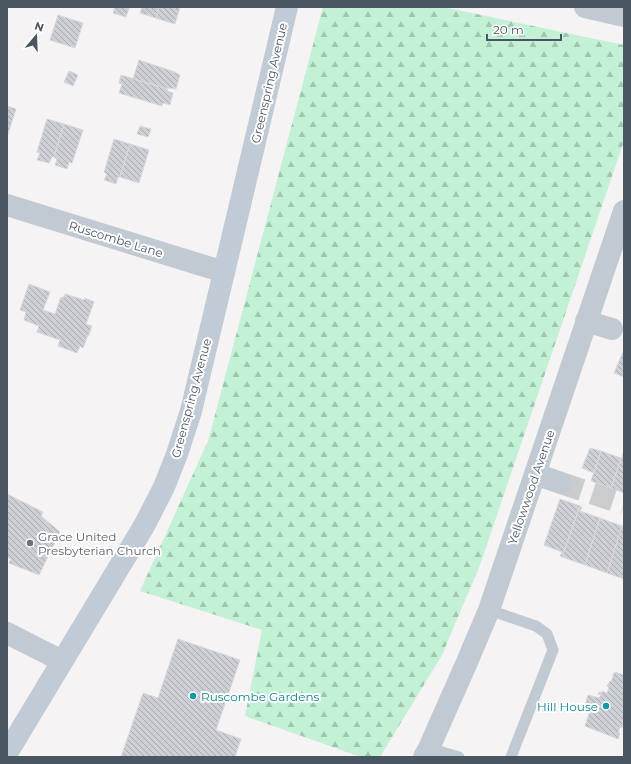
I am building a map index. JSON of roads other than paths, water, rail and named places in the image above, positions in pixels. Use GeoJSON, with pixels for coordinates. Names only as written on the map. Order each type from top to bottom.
{"type":"FeatureCollection","features":[{"type":"Feature","properties":{"kind":"main road","name":"Greenspring Avenue"},"geometry":{"type":"LineString","coordinates":[[7,753],[144,526],[164,487],[177,454],[190,411],[224,272],[286,7]]}},
{"type":"Feature","properties":{"kind":"street"},"geometry":{"type":"LineString","coordinates":[[585,7],[624,16]]}},
{"type":"Feature","properties":{"kind":"street","name":"Ruscombe Lane"},"geometry":{"type":"LineString","coordinates":[[7,206],[224,272]]}},
{"type":"Feature","properties":{"kind":"street","name":"Yellowwood Avenue"},"geometry":{"type":"LineString","coordinates":[[426,752],[489,610],[624,211]]}},
{"type":"Feature","properties":{"kind":"street"},"geometry":{"type":"LineString","coordinates":[[586,321],[612,329]]}},
{"type":"Feature","properties":{"kind":"street"},"geometry":{"type":"LineString","coordinates":[[535,474],[561,483]]}},
{"type":"Feature","properties":{"kind":"street"},"geometry":{"type":"LineString","coordinates":[[7,633],[62,661]]}},
{"type":"Feature","properties":{"kind":"lane"},"geometry":{"type":"LineString","coordinates":[[489,610],[536,626],[546,634],[553,650],[511,757]]}},
{"type":"Feature","properties":{"kind":"lane"},"geometry":{"type":"LineString","coordinates":[[426,752],[459,757]]}},
{"type":"Feature","properties":{"kind":"tunnel"},"geometry":{"type":"LineString","coordinates":[[561,483],[624,504]]}},
{"type":"Feature","properties":{"kind":"place","name":"Grace United Presbyterian Church"},"geometry":{"type":"Point","coordinates":[30,543]}},
{"type":"Feature","properties":{"kind":"place","name":"Ruscombe Gardens"},"geometry":{"type":"Point","coordinates":[193,696]}},
{"type":"Feature","properties":{"kind":"place","name":"Hill House"},"geometry":{"type":"Point","coordinates":[606,706]}}]}
